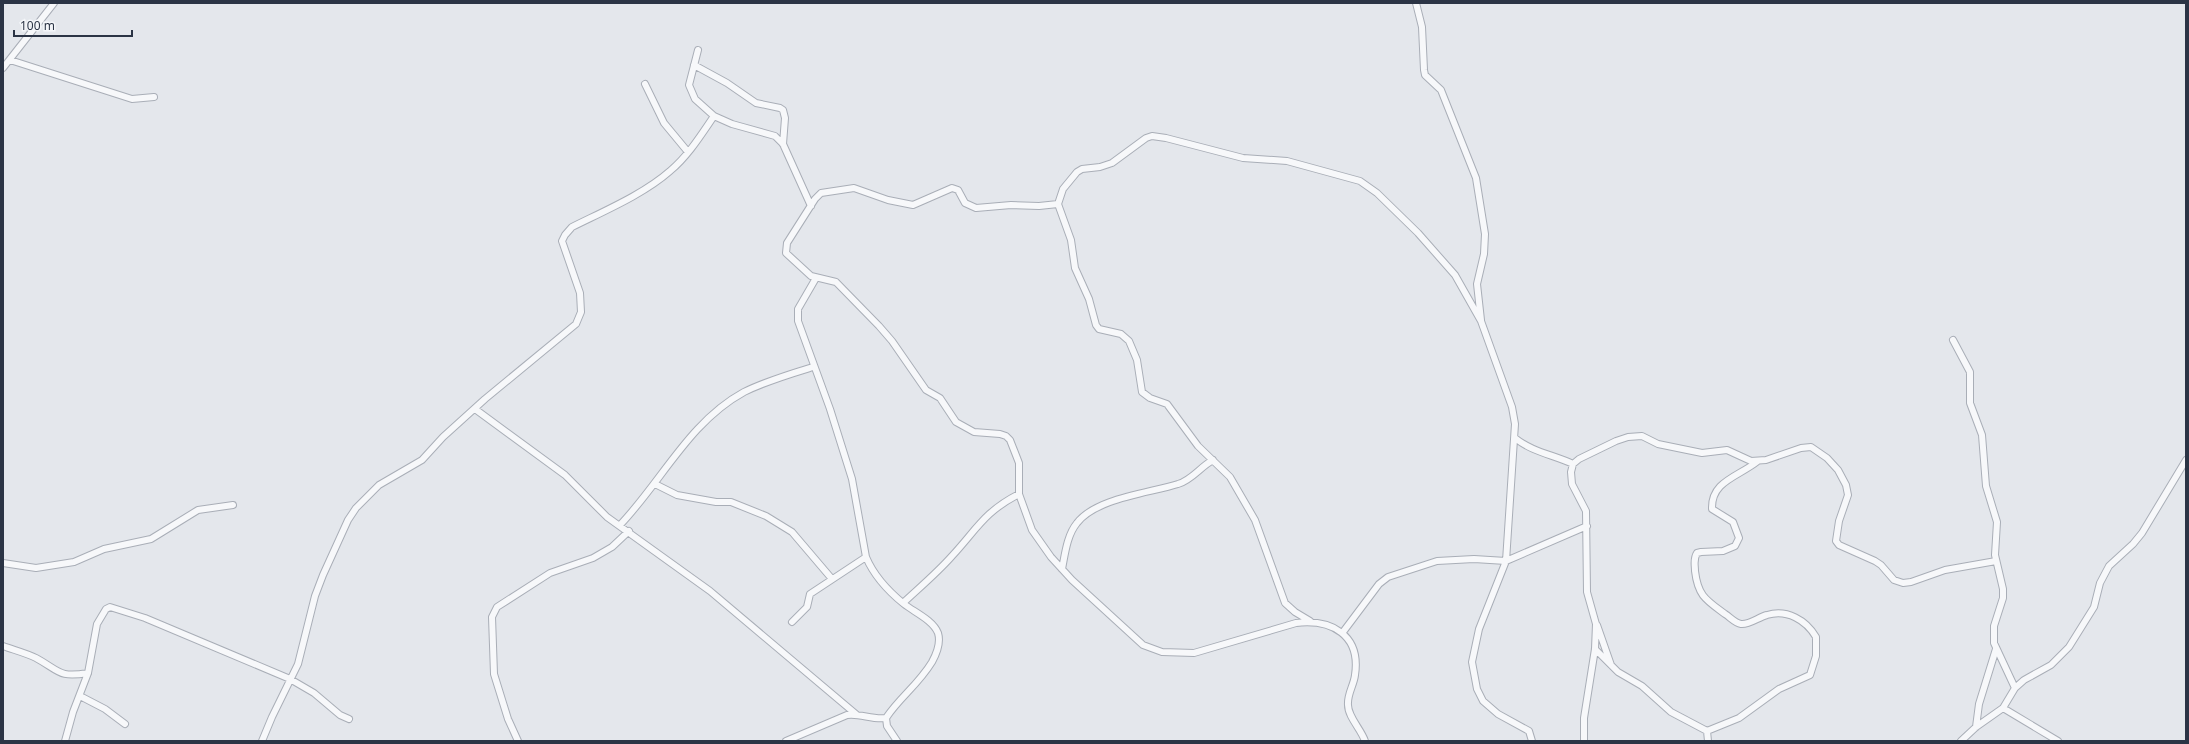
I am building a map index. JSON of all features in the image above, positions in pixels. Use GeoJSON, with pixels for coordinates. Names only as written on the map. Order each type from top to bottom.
{"type":"FeatureCollection","features":[{"type":"Feature","properties":{"kind":"street"},"geometry":{"type":"LineString","coordinates":[[3,68],[54,3]]}},
{"type":"Feature","properties":{"kind":"street"},"geometry":{"type":"LineString","coordinates":[[1416,3],[1422,27],[1425,74],[1441,90],[1476,178],[1479,190],[1485,234],[1484,254],[1477,284],[1481,321]]}},
{"type":"Feature","properties":{"kind":"street"},"geometry":{"type":"LineString","coordinates":[[698,50],[689,85],[690,92],[704,108],[714,116],[732,124],[775,136],[783,144],[811,206]]}},
{"type":"Feature","properties":{"kind":"street"},"geometry":{"type":"LineString","coordinates":[[10,60],[132,98],[154,97]]}},
{"type":"Feature","properties":{"kind":"street"},"geometry":{"type":"LineString","coordinates":[[694,65],[727,83],[756,103],[783,110],[785,118],[783,144]]}},
{"type":"Feature","properties":{"kind":"street"},"geometry":{"type":"LineString","coordinates":[[645,84],[664,123],[688,152]]}},
{"type":"Feature","properties":{"kind":"street"},"geometry":{"type":"LineString","coordinates":[[262,741],[300,657],[315,596],[352,514],[379,485],[422,460],[443,437],[576,324],[579,319],[581,304],[580,293],[563,245],[564,235],[572,227],[644,188],[670,172],[688,152],[714,116]]}},
{"type":"Feature","properties":{"kind":"street"},"geometry":{"type":"LineString","coordinates":[[1365,741],[1349,711],[1348,698],[1355,678],[1356,654],[1352,643],[1343,632],[1310,621],[1295,612],[1285,603],[1255,520],[1230,477],[1198,446],[1167,404],[1150,398],[1142,392],[1137,360],[1129,341],[1121,334],[1100,329],[1096,325],[1089,299],[1075,268],[1071,240],[1058,204],[1063,189],[1077,172],[1082,169],[1100,167],[1112,163],[1146,138],[1152,136],[1166,138],[1243,158],[1287,161],[1360,181],[1377,193],[1418,233],[1455,275],[1481,321],[1512,407],[1516,438],[1506,561],[1479,629],[1472,662],[1473,677],[1483,700],[1498,714],[1529,730],[1532,741]]}},
{"type":"Feature","properties":{"kind":"street"},"geometry":{"type":"LineString","coordinates":[[1058,204],[1039,206],[1011,205],[976,208],[965,203],[958,190],[952,188],[919,203],[908,205],[861,189],[849,188],[822,193],[811,206],[787,243],[786,253],[805,272],[816,278],[828,278],[836,282],[875,321],[892,341],[926,390],[940,398],[956,422],[974,432],[1000,434],[1006,436],[1010,440],[1019,463],[1019,494],[1032,530],[1062,569],[1122,628],[1143,645],[1162,652],[1194,653],[1280,626],[1310,621]]}},
{"type":"Feature","properties":{"kind":"street"},"geometry":{"type":"LineString","coordinates":[[475,409],[565,475],[596,507],[710,591],[857,714],[872,719],[886,718],[920,682],[938,648],[939,640],[933,625],[903,603],[874,573],[866,556],[852,479],[830,409],[813,367],[798,321],[798,309],[816,278]]}},
{"type":"Feature","properties":{"kind":"street"},"geometry":{"type":"LineString","coordinates":[[1953,340],[1970,372],[1970,403],[1982,435],[1986,486],[1997,522],[1996,561],[2003,589],[2003,598],[1994,626],[1994,643],[2015,688]]}},
{"type":"Feature","properties":{"kind":"street"},"geometry":{"type":"LineString","coordinates":[[620,525],[655,484],[677,451],[707,419],[721,407],[744,392],[762,384],[813,367]]}},
{"type":"Feature","properties":{"kind":"street"},"geometry":{"type":"LineString","coordinates":[[1611,665],[1596,624],[1587,592],[1586,511],[1572,484],[1571,472],[1573,464],[1594,450],[1616,441],[1628,437],[1642,436],[1658,444],[1702,453],[1727,450],[1747,460],[1758,462]]}},
{"type":"Feature","properties":{"kind":"street"},"geometry":{"type":"LineString","coordinates":[[1516,438],[1524,446],[1556,456],[1573,464]]}},
{"type":"Feature","properties":{"kind":"street"},"geometry":{"type":"LineString","coordinates":[[1707,731],[1738,718],[1779,689],[1807,678],[1812,672],[1815,662],[1816,637],[1803,621],[1791,615],[1780,613],[1768,615],[1746,624],[1737,622],[1704,598],[1697,583],[1694,562],[1697,554],[1729,549],[1735,546],[1739,538],[1736,526],[1733,522],[1712,509],[1712,496],[1715,490],[1758,462],[1790,450],[1811,447],[1827,458],[1838,470],[1846,485],[1848,495],[1839,521],[1836,541],[1881,565],[1898,582],[1911,582],[1945,570],[1996,561]]}},
{"type":"Feature","properties":{"kind":"street"},"geometry":{"type":"LineString","coordinates":[[1062,569],[1071,533],[1082,517],[1096,509],[1131,495],[1179,484],[1213,460]]}},
{"type":"Feature","properties":{"kind":"street"},"geometry":{"type":"LineString","coordinates":[[1961,741],[1976,727],[2003,708],[2015,688],[2024,680],[2051,665],[2075,638],[2094,607],[2100,583],[2109,566],[2142,534],[2186,460]]}},
{"type":"Feature","properties":{"kind":"street"},"geometry":{"type":"LineString","coordinates":[[655,484],[677,495],[716,502],[731,502],[766,516],[792,532],[832,579]]}},
{"type":"Feature","properties":{"kind":"street"},"geometry":{"type":"LineString","coordinates":[[903,603],[951,558],[985,516],[1004,502],[1019,494]]}},
{"type":"Feature","properties":{"kind":"street"},"geometry":{"type":"LineString","coordinates":[[3,563],[36,568],[74,562],[104,549],[151,539],[198,510],[234,505]]}},
{"type":"Feature","properties":{"kind":"street"},"geometry":{"type":"LineString","coordinates":[[1343,632],[1379,584],[1388,577],[1437,561],[1474,559],[1506,561],[1587,526]]}},
{"type":"Feature","properties":{"kind":"street"},"geometry":{"type":"LineString","coordinates":[[518,741],[508,719],[494,674],[492,617],[494,611],[504,602],[550,573],[593,558],[607,550],[629,531]]}},
{"type":"Feature","properties":{"kind":"street"},"geometry":{"type":"LineString","coordinates":[[792,622],[807,607],[810,594],[866,556]]}},
{"type":"Feature","properties":{"kind":"street"},"geometry":{"type":"LineString","coordinates":[[65,741],[73,712],[88,673],[97,624],[106,609],[110,607],[146,618],[290,679],[317,696],[340,715],[349,719]]}},
{"type":"Feature","properties":{"kind":"street"},"geometry":{"type":"LineString","coordinates":[[1584,741],[1584,718],[1595,649],[1596,624]]}},
{"type":"Feature","properties":{"kind":"street"},"geometry":{"type":"LineString","coordinates":[[3,646],[37,658],[62,675],[70,676],[88,673]]}},
{"type":"Feature","properties":{"kind":"street"},"geometry":{"type":"LineString","coordinates":[[1595,649],[1624,676],[1642,686],[1671,712],[1707,731]]}},
{"type":"Feature","properties":{"kind":"street"},"geometry":{"type":"LineString","coordinates":[[1976,727],[1979,704],[1996,649]]}},
{"type":"Feature","properties":{"kind":"street"},"geometry":{"type":"LineString","coordinates":[[80,696],[105,709],[125,724]]}},
{"type":"Feature","properties":{"kind":"street"},"geometry":{"type":"LineString","coordinates":[[2003,708],[2058,741]]}},
{"type":"Feature","properties":{"kind":"street"},"geometry":{"type":"LineString","coordinates":[[786,741],[804,735],[840,717],[857,714]]}},
{"type":"Feature","properties":{"kind":"street"},"geometry":{"type":"LineString","coordinates":[[886,718],[887,726],[896,741]]}},
{"type":"Feature","properties":{"kind":"street"},"geometry":{"type":"LineString","coordinates":[[1707,731],[1708,741]]}}]}
